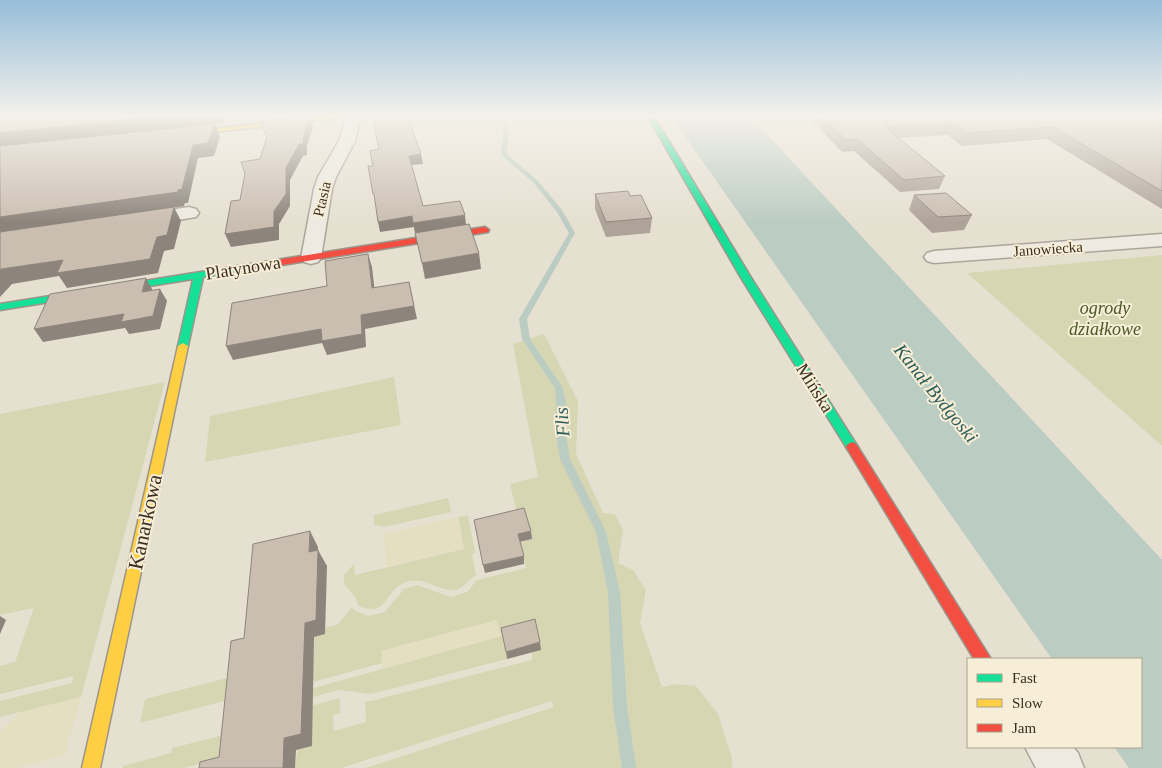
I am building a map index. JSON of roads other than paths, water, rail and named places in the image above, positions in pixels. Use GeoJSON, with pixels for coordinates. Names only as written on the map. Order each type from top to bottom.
{"type":"FeatureCollection","features":[{"type":"Feature","properties":{"kind":"street","name":"Ptasia"},"geometry":{"type":"LineString","coordinates":[[311,258],[323,189],[327,176],[341,151]]}},
{"type":"Feature","properties":{"kind":"street","name":"Mińska"},"geometry":{"type":"LineString","coordinates":[[671,151],[746,276],[982,658]]}},
{"type":"Feature","properties":{"kind":"street"},"geometry":{"type":"LineString","coordinates":[[123,223],[189,213]]}},
{"type":"Feature","properties":{"kind":"street","name":"Platynowa"},"geometry":{"type":"LineString","coordinates":[[0,307],[485,230]]}},
{"type":"Feature","properties":{"kind":"street","name":"Janowiecka"},"geometry":{"type":"LineString","coordinates":[[934,257],[1162,240]]}},
{"type":"Feature","properties":{"kind":"street","name":"Kanarkowa"},"geometry":{"type":"LineString","coordinates":[[91,768],[199,276]]}},
{"type":"Feature","properties":{"kind":"street"},"geometry":{"type":"LineString","coordinates":[[1047,748],[1063,768]]}},
{"type":"Feature","properties":{"kind":"water","name":"Kanał Bydgoski"},"geometry":{"type":"Polygon","coordinates":[[[695,151],[782,151],[1162,560],[1162,768],[1129,768],[1115,748],[1142,748],[1142,658],[1051,658],[695,151]]]}},
{"type":"Feature","properties":{"kind":"waterway","name":"Flis"},"geometry":{"type":"LineString","coordinates":[[504,151],[504,155],[535,181],[560,211],[572,233],[523,319],[526,339],[559,388],[561,403],[560,428],[565,459],[601,532],[614,592],[620,706],[629,768]]}},
{"type":"Feature","properties":{"kind":"park label","name":"ogrody działkowe"},"geometry":{"type":"Point","coordinates":[1105,318]}}]}
